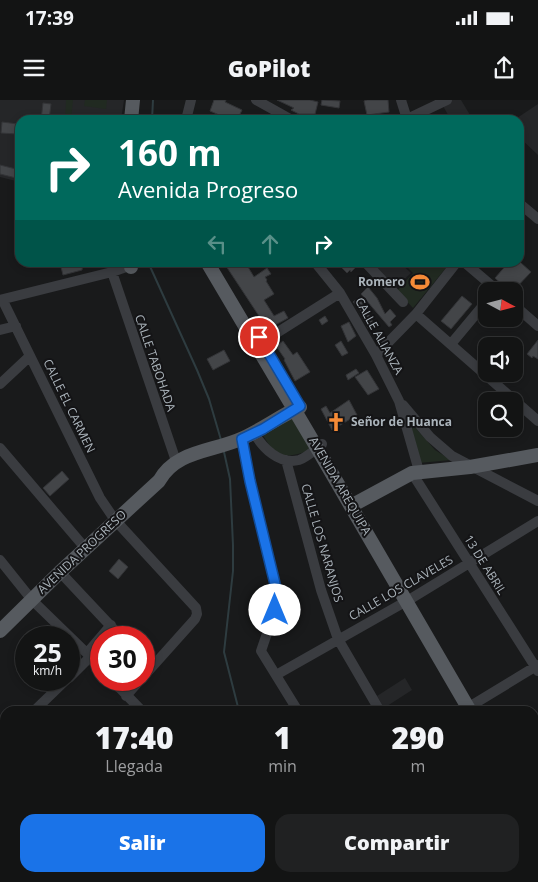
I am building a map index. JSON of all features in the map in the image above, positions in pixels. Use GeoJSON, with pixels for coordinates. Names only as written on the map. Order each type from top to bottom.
{"type":"FeatureCollection","features":[{"type":"Feature","properties":{"kind":"main road"},"geometry":{"type":"LineString","coordinates":[[132,115],[133,100]]}},
{"type":"Feature","properties":{"kind":"main road"},"geometry":{"type":"LineString","coordinates":[[140,115],[142,100]]}},
{"type":"Feature","properties":{"kind":"main road","name":"AVENIDA AREQUIPA"},"geometry":{"type":"LineString","coordinates":[[216,267],[469,706]]}},
{"type":"Feature","properties":{"kind":"main road"},"geometry":{"type":"LineString","coordinates":[[245,437],[294,403]]}},
{"type":"Feature","properties":{"kind":"main road","name":"AVENIDA PROGRESO"},"geometry":{"type":"LineString","coordinates":[[0,631],[31,598],[156,476],[164,472],[176,461],[245,437]]}},
{"type":"Feature","properties":{"kind":"main road"},"geometry":{"type":"LineString","coordinates":[[354,504],[416,472],[470,467],[538,455]]}},
{"type":"Feature","properties":{"kind":"main road","name":"AVENIDA PROGRESO"},"geometry":{"type":"LineString","coordinates":[[0,625],[60,572],[84,547]]}},
{"type":"Feature","properties":{"kind":"street"},"geometry":{"type":"LineString","coordinates":[[187,115],[191,100]]}},
{"type":"Feature","properties":{"kind":"street"},"geometry":{"type":"LineString","coordinates":[[256,100],[283,115]]}},
{"type":"Feature","properties":{"kind":"street"},"geometry":{"type":"LineString","coordinates":[[400,100],[404,115]]}},
{"type":"Feature","properties":{"kind":"street"},"geometry":{"type":"LineString","coordinates":[[426,115],[447,100]]}},
{"type":"Feature","properties":{"kind":"street"},"geometry":{"type":"LineString","coordinates":[[524,207],[538,219]]}},
{"type":"Feature","properties":{"kind":"street"},"geometry":{"type":"LineString","coordinates":[[1,300],[126,267]]}},
{"type":"Feature","properties":{"kind":"street","name":"CALLE ALIANZA"},"geometry":{"type":"LineString","coordinates":[[319,267],[340,293],[376,355],[399,401],[416,472]]}},
{"type":"Feature","properties":{"kind":"street"},"geometry":{"type":"LineString","coordinates":[[370,267],[403,302]]}},
{"type":"Feature","properties":{"kind":"street"},"geometry":{"type":"LineString","coordinates":[[376,355],[416,314],[453,267]]}},
{"type":"Feature","properties":{"kind":"street"},"geometry":{"type":"LineString","coordinates":[[470,267],[487,282]]}},
{"type":"Feature","properties":{"kind":"street","name":"CALLE TABOHADA"},"geometry":{"type":"LineString","coordinates":[[112,272],[176,461]]}},
{"type":"Feature","properties":{"kind":"street"},"geometry":{"type":"LineString","coordinates":[[259,344],[340,293]]}},
{"type":"Feature","properties":{"kind":"street","name":"CALLE EL CARMEN"},"geometry":{"type":"LineString","coordinates":[[1,300],[16,326],[87,472],[114,518],[196,608],[197,614],[195,619],[155,664]]}},
{"type":"Feature","properties":{"kind":"street"},"geometry":{"type":"LineString","coordinates":[[451,344],[478,312]]}},
{"type":"Feature","properties":{"kind":"street"},"geometry":{"type":"LineString","coordinates":[[523,313],[538,326]]}},
{"type":"Feature","properties":{"kind":"street"},"geometry":{"type":"LineString","coordinates":[[416,314],[538,421]]}},
{"type":"Feature","properties":{"kind":"street"},"geometry":{"type":"LineString","coordinates":[[0,330],[16,326]]}},
{"type":"Feature","properties":{"kind":"street"},"geometry":{"type":"LineString","coordinates":[[0,384],[30,356]]}},
{"type":"Feature","properties":{"kind":"street","name":"CALLE ALIANZA"},"geometry":{"type":"LineString","coordinates":[[399,401],[430,437],[452,456],[470,467],[533,497],[538,502]]}},
{"type":"Feature","properties":{"kind":"street"},"geometry":{"type":"LineString","coordinates":[[295,706],[261,651],[275,610],[277,592],[250,481],[245,437],[259,441],[271,454],[286,460],[299,460],[320,446]]}},
{"type":"Feature","properties":{"kind":"street"},"geometry":{"type":"LineString","coordinates":[[0,448],[84,547]]}},
{"type":"Feature","properties":{"kind":"street","name":"CALLE LOS NARANJOS"},"geometry":{"type":"LineString","coordinates":[[286,460],[321,590],[338,639],[377,706]]}},
{"type":"Feature","properties":{"kind":"street","name":"13 DE ABRIL"},"geometry":{"type":"LineString","coordinates":[[416,472],[469,563],[537,668]]}},
{"type":"Feature","properties":{"kind":"street","name":"CALLE LOS CLAVELES"},"geometry":{"type":"LineString","coordinates":[[276,675],[409,600],[538,522]]}},
{"type":"Feature","properties":{"kind":"street"},"geometry":{"type":"LineString","coordinates":[[0,560],[31,598],[89,654]]}},
{"type":"Feature","properties":{"kind":"street"},"geometry":{"type":"LineString","coordinates":[[60,572],[111,625],[80,665]]}},
{"type":"Feature","properties":{"kind":"street"},"geometry":{"type":"LineString","coordinates":[[476,706],[537,668]]}},
{"type":"Feature","properties":{"kind":"street"},"geometry":{"type":"LineString","coordinates":[[39,706],[55,691]]}},
{"type":"Feature","properties":{"kind":"street"},"geometry":{"type":"LineString","coordinates":[[122,691],[137,706]]}},
{"type":"Feature","properties":{"kind":"street"},"geometry":{"type":"LineString","coordinates":[[126,696],[130,691]]}},
{"type":"Feature","properties":{"kind":"shaded area"},"geometry":{"type":"Polygon","coordinates":[[[0,100],[124,100],[122,115],[15,115],[15,181],[0,177],[0,100]]]}},
{"type":"Feature","properties":{"kind":"shaded area"},"geometry":{"type":"Polygon","coordinates":[[[66,100],[73,100],[72,115],[65,115],[66,100]]]}},
{"type":"Feature","properties":{"kind":"shaded area"},"geometry":{"type":"Polygon","coordinates":[[[85,100],[107,100],[106,109],[84,106],[85,100]]]}},
{"type":"Feature","properties":{"kind":"shaded area"},"geometry":{"type":"Polygon","coordinates":[[[452,100],[461,100],[470,115],[448,115],[443,106],[452,100]]]}},
{"type":"Feature","properties":{"kind":"shaded area"},"geometry":{"type":"Polygon","coordinates":[[[538,104],[538,155],[524,142],[524,115],[522,115],[538,104]]]}},
{"type":"Feature","properties":{"kind":"shaded area"},"geometry":{"type":"Polygon","coordinates":[[[374,267],[404,267],[411,273],[395,288],[374,267]]]}},
{"type":"Feature","properties":{"kind":"shaded area","name":"Romero"},"geometry":{"type":"Polygon","coordinates":[[[407,267],[447,267],[413,308],[397,291],[413,273],[407,267]]]}},
{"type":"Feature","properties":{"kind":"shaded area"},"geometry":{"type":"Polygon","coordinates":[[[291,415],[311,449],[294,455],[276,455],[262,434],[291,415]]]}},
{"type":"Feature","properties":{"kind":"shaded area"},"geometry":{"type":"Polygon","coordinates":[[[413,425],[435,450],[451,460],[419,463],[410,426],[413,425]]]}},
{"type":"Feature","properties":{"kind":"shaded area"},"geometry":{"type":"Polygon","coordinates":[[[405,678],[412,690],[387,706],[383,706],[377,696],[405,678]]]}},
{"type":"Feature","properties":{"kind":"building"},"geometry":{"type":"Polygon","coordinates":[[[214,100],[226,100],[225,102],[242,110],[240,115],[219,115],[210,111],[214,100]]]}},
{"type":"Feature","properties":{"kind":"building"},"geometry":{"type":"Polygon","coordinates":[[[277,100],[310,100],[318,102],[315,114],[299,114],[291,110],[294,108],[277,100]]]}},
{"type":"Feature","properties":{"kind":"building"},"geometry":{"type":"Polygon","coordinates":[[[322,100],[340,101],[339,108],[321,105],[322,100]]]}},
{"type":"Feature","properties":{"kind":"building"},"geometry":{"type":"Polygon","coordinates":[[[388,100],[389,112],[367,115],[364,101],[388,100]]]}},
{"type":"Feature","properties":{"kind":"building"},"geometry":{"type":"Polygon","coordinates":[[[43,103],[51,104],[50,115],[42,115],[43,103]]]}},
{"type":"Feature","properties":{"kind":"building"},"geometry":{"type":"Polygon","coordinates":[[[2,122],[15,124],[15,134],[1,133],[2,122]]]}},
{"type":"Feature","properties":{"kind":"building"},"geometry":{"type":"Polygon","coordinates":[[[0,165],[15,169],[15,178],[0,174],[0,165]]]}},
{"type":"Feature","properties":{"kind":"building"},"geometry":{"type":"Polygon","coordinates":[[[524,266],[531,272],[522,282],[499,282],[495,278],[505,267],[524,266]]]}},
{"type":"Feature","properties":{"kind":"building"},"geometry":{"type":"Polygon","coordinates":[[[61,267],[82,267],[82,270],[63,275],[61,267]]]}},
{"type":"Feature","properties":{"kind":"building"},"geometry":{"type":"Polygon","coordinates":[[[227,267],[248,267],[254,277],[267,268],[271,274],[265,277],[274,294],[264,300],[274,316],[284,311],[288,318],[266,330],[263,322],[227,267]]]}},
{"type":"Feature","properties":{"kind":"building"},"geometry":{"type":"Polygon","coordinates":[[[341,267],[356,267],[351,272],[350,270],[347,273],[341,267]]]}},
{"type":"Feature","properties":{"kind":"building"},"geometry":{"type":"Polygon","coordinates":[[[368,287],[377,298],[385,314],[390,309],[396,316],[390,322],[392,325],[389,327],[361,294],[368,287]]]}},
{"type":"Feature","properties":{"kind":"building"},"geometry":{"type":"Polygon","coordinates":[[[462,296],[472,304],[451,329],[441,321],[462,296]]]}},
{"type":"Feature","properties":{"kind":"building"},"geometry":{"type":"Polygon","coordinates":[[[359,297],[374,324],[368,328],[360,313],[362,312],[353,302],[359,297]]]}},
{"type":"Feature","properties":{"kind":"building"},"geometry":{"type":"Polygon","coordinates":[[[325,316],[328,321],[322,325],[319,320],[325,316]]]}},
{"type":"Feature","properties":{"kind":"building"},"geometry":{"type":"Polygon","coordinates":[[[349,322],[356,336],[348,342],[341,326],[349,322]]]}},
{"type":"Feature","properties":{"kind":"building"},"geometry":{"type":"Polygon","coordinates":[[[538,340],[538,359],[533,356],[532,358],[527,354],[538,340]]]}},
{"type":"Feature","properties":{"kind":"building"},"geometry":{"type":"Polygon","coordinates":[[[283,341],[293,355],[297,352],[310,372],[295,381],[285,359],[276,346],[283,341]]]}},
{"type":"Feature","properties":{"kind":"building"},"geometry":{"type":"Polygon","coordinates":[[[341,341],[348,353],[342,356],[335,345],[341,341]]]}},
{"type":"Feature","properties":{"kind":"building"},"geometry":{"type":"Polygon","coordinates":[[[224,350],[230,361],[213,370],[207,359],[224,350]]]}},
{"type":"Feature","properties":{"kind":"building"},"geometry":{"type":"Polygon","coordinates":[[[356,369],[359,373],[348,380],[346,375],[356,369]]]}},
{"type":"Feature","properties":{"kind":"building"},"geometry":{"type":"Polygon","coordinates":[[[367,370],[379,389],[368,395],[355,377],[367,370]]]}},
{"type":"Feature","properties":{"kind":"building","name":"Señor de Huanca"},"geometry":{"type":"Polygon","coordinates":[[[349,400],[357,415],[332,430],[321,409],[326,406],[330,413],[349,400]]]}},
{"type":"Feature","properties":{"kind":"building"},"geometry":{"type":"Polygon","coordinates":[[[62,471],[69,479],[50,496],[43,488],[62,471]]]}},
{"type":"Feature","properties":{"kind":"building"},"geometry":{"type":"Polygon","coordinates":[[[119,559],[128,567],[118,579],[109,571],[119,559]]]}},
{"type":"Feature","properties":{"kind":"waterway"},"geometry":{"type":"LineString","coordinates":[[152,115],[153,100]]}},
{"type":"Feature","properties":{"kind":"waterway"},"geometry":{"type":"LineString","coordinates":[[150,267],[209,399],[221,440]]}},
{"type":"Feature","properties":{"kind":"waterway"},"geometry":{"type":"LineString","coordinates":[[224,452],[230,479],[233,545],[233,571],[224,652],[238,706]]}},
{"type":"Feature","properties":{"kind":"place","name":"Romero"},"geometry":{"type":"Point","coordinates":[420,282]}},
{"type":"Feature","properties":{"kind":"place","name":"Señor de Huanca"},"geometry":{"type":"Point","coordinates":[336,422]}},
{"type":"Feature","properties":{"kind":"route"},"geometry":{"type":"LineString","coordinates":[[259,337],[300,406],[263,429],[242,439],[250,481],[277,592],[275,610]]}}]}
